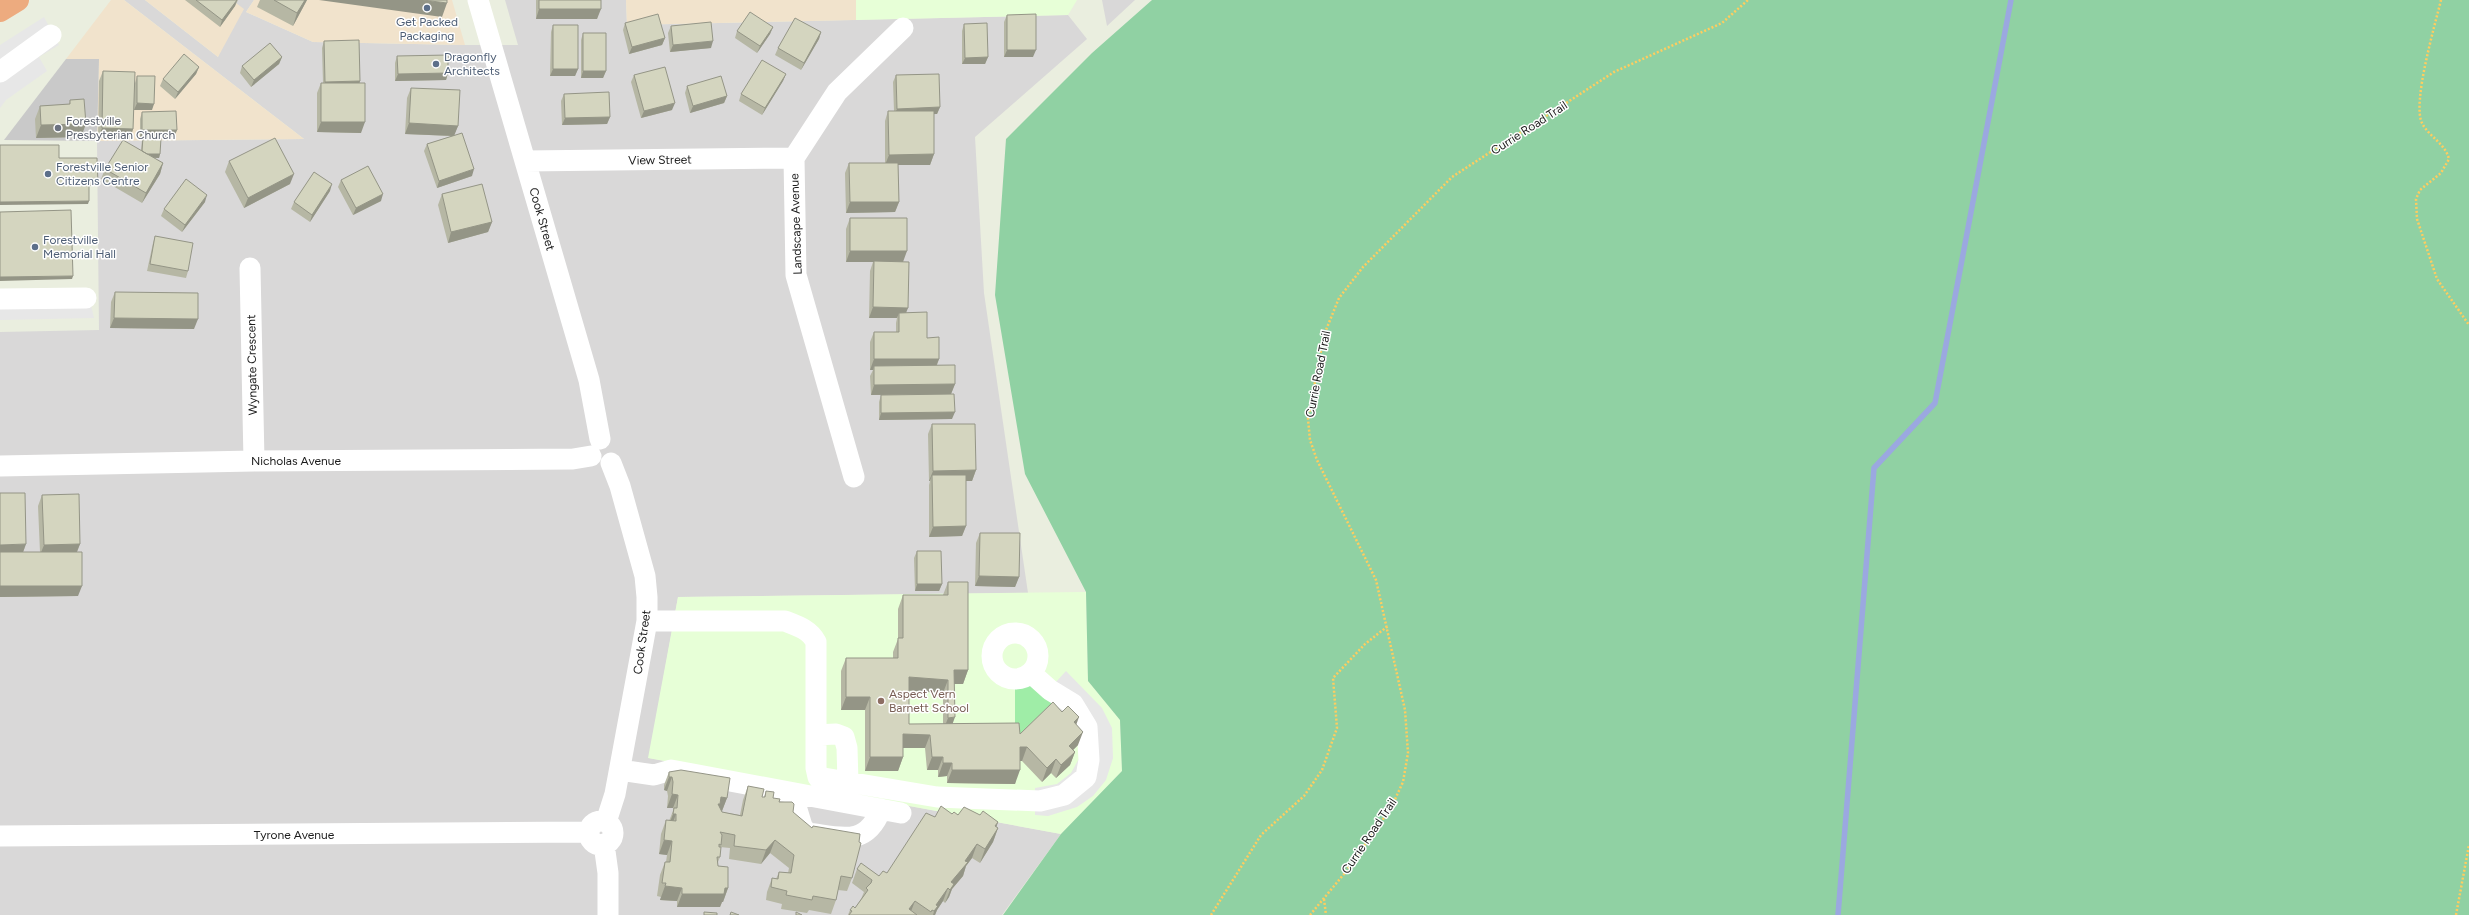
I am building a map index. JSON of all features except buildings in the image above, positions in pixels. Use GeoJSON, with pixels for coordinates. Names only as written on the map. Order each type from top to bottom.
{"type":"FeatureCollection","features":[{"type":"Feature","properties":{"kind":"highway"},"geometry":{"type":"LineString","coordinates":[[0,11],[18,0]]}},
{"type":"Feature","properties":{"kind":"street","name":"Cook Street"},"geometry":{"type":"LineString","coordinates":[[478,0],[590,387],[596,447],[613,441],[617,448],[617,457],[611,463],[620,486],[645,576],[647,621],[615,794],[600,833],[608,873],[608,915]]}},
{"type":"Feature","properties":{"kind":"street","name":"Landscape Avenue"},"geometry":{"type":"LineString","coordinates":[[854,477],[796,275],[794,158],[837,92],[903,28]]}},
{"type":"Feature","properties":{"kind":"street"},"geometry":{"type":"LineString","coordinates":[[0,72],[51,35]]}},
{"type":"Feature","properties":{"kind":"street","name":"View Street"},"geometry":{"type":"LineString","coordinates":[[525,161],[794,158]]}},
{"type":"Feature","properties":{"kind":"street","name":"Wyngate Crescent"},"geometry":{"type":"LineString","coordinates":[[250,268],[254,461]]}},
{"type":"Feature","properties":{"kind":"street"},"geometry":{"type":"LineString","coordinates":[[0,299],[86,298]]}},
{"type":"Feature","properties":{"kind":"street","name":"Nicholas Avenue"},"geometry":{"type":"LineString","coordinates":[[0,466],[254,461],[573,459],[596,447]]}},
{"type":"Feature","properties":{"kind":"street"},"geometry":{"type":"LineString","coordinates":[[647,621],[785,621],[802,627],[813,636],[816,642],[816,768],[818,777],[937,797],[1040,801],[1064,795],[1086,777],[1090,760],[1087,727],[1072,704],[1050,690],[1031,673]]}},
{"type":"Feature","properties":{"kind":"street"},"geometry":{"type":"LineString","coordinates":[[816,735],[836,734],[844,737],[847,748],[848,782]]}},
{"type":"Feature","properties":{"kind":"street"},"geometry":{"type":"LineString","coordinates":[[620,770],[654,775],[671,770],[901,813]]}},
{"type":"Feature","properties":{"kind":"street"},"geometry":{"type":"LineString","coordinates":[[792,793],[802,826],[807,833],[848,838],[863,835],[876,823],[880,809]]}},
{"type":"Feature","properties":{"kind":"street","name":"Tyrone Avenue"},"geometry":{"type":"LineString","coordinates":[[0,836],[600,833]]}},
{"type":"Feature","properties":{"kind":"path","name":"Currie Road Trail"},"geometry":{"type":"LineString","coordinates":[[1310,915],[1344,874],[1391,808],[1403,782],[1408,753],[1405,710],[1388,626],[1376,580],[1317,460],[1310,440],[1308,419],[1324,335],[1339,298],[1363,267],[1452,178],[1614,72],[1722,23],[1748,0]]}},
{"type":"Feature","properties":{"kind":"path"},"geometry":{"type":"LineString","coordinates":[[2441,0],[2418,102],[2422,123],[2447,151],[2450,159],[2441,173],[2420,190],[2416,199],[2417,219],[2437,279],[2469,325]]}},
{"type":"Feature","properties":{"kind":"path"},"geometry":{"type":"LineString","coordinates":[[1211,915],[1261,836],[1304,796],[1322,770],[1338,728],[1333,678],[1365,644],[1388,626]]}},
{"type":"Feature","properties":{"kind":"path"},"geometry":{"type":"LineString","coordinates":[[2456,915],[2469,845]]}},
{"type":"Feature","properties":{"kind":"path"},"geometry":{"type":"LineString","coordinates":[[1324,898],[1326,915]]}},
{"type":"Feature","properties":{"kind":"shaded area"},"geometry":{"type":"Polygon","coordinates":[[[111,0],[124,0],[304,139],[97,141],[99,59],[66,59],[111,0]]]}},
{"type":"Feature","properties":{"kind":"shaded area"},"geometry":{"type":"Polygon","coordinates":[[[124,0],[145,0],[218,57],[232,0],[254,0],[246,12],[313,42],[465,45],[518,45],[505,0],[626,0],[627,25],[1068,15],[1087,39],[975,137],[984,293],[1028,593],[678,597],[649,758],[1061,834],[1002,915],[0,915],[0,332],[99,330],[97,141],[304,139],[124,0]]]}},
{"type":"Feature","properties":{"kind":"shaded area"},"geometry":{"type":"Polygon","coordinates":[[[145,0],[232,0],[244,9],[218,57],[145,0]]]}},
{"type":"Feature","properties":{"kind":"shaded area"},"geometry":{"type":"Polygon","coordinates":[[[254,0],[452,0],[465,45],[313,42],[246,12],[254,0]]]}},
{"type":"Feature","properties":{"kind":"shaded area"},"geometry":{"type":"Polygon","coordinates":[[[626,0],[856,0],[856,20],[627,25],[626,0]]]}},
{"type":"Feature","properties":{"kind":"shaded area"},"geometry":{"type":"Polygon","coordinates":[[[856,0],[1077,0],[1068,15],[856,20],[856,0]]]}},
{"type":"Feature","properties":{"kind":"shaded area"},"geometry":{"type":"Polygon","coordinates":[[[1102,0],[1135,0],[1107,26],[1102,0]]]}},
{"type":"Feature","properties":{"kind":"shaded area"},"geometry":{"type":"Polygon","coordinates":[[[1152,0],[2469,0],[2469,915],[1003,915],[1061,834],[1122,771],[1120,720],[1088,681],[1086,592],[1025,474],[995,295],[1006,139],[1092,53],[1152,0]]]}},
{"type":"Feature","properties":{"kind":"shaded area"},"geometry":{"type":"Polygon","coordinates":[[[44,17],[59,45],[39,57],[47,71],[6,100],[0,108],[0,45],[44,17]]]}},
{"type":"Feature","properties":{"kind":"shaded area"},"geometry":{"type":"Polygon","coordinates":[[[66,59],[99,59],[97,141],[4,140],[66,59]]]}},
{"type":"Feature","properties":{"kind":"shaded area"},"geometry":{"type":"Polygon","coordinates":[[[87,288],[94,318],[0,320],[0,289],[87,288]]]}},
{"type":"Feature","properties":{"kind":"shaded area","name":"Aspect Vern Barnett School"},"geometry":{"type":"Polygon","coordinates":[[[1086,592],[1088,681],[1120,720],[1122,771],[1061,834],[648,758],[678,597],[1086,592]]]}},
{"type":"Feature","properties":{"kind":"shaded area"},"geometry":{"type":"Polygon","coordinates":[[[1066,671],[1102,708],[1112,728],[1113,758],[1106,780],[1093,796],[1077,807],[1048,816],[1035,815],[1035,788],[1057,784],[1071,773],[1081,755],[1084,740],[1048,716],[1058,705],[1045,694],[1066,671]]]}},
{"type":"Feature","properties":{"kind":"green space"},"geometry":{"type":"Polygon","coordinates":[[[1015,684],[1030,685],[1058,705],[1015,747],[1015,684]]]}},
{"type":"Feature","properties":{"kind":"waterway"},"geometry":{"type":"LineString","coordinates":[[1838,915],[1874,468],[1935,403],[2011,0]]}},
{"type":"Feature","properties":{"kind":"place","name":"Get Packed Packaging"},"geometry":{"type":"Point","coordinates":[427,8]}},
{"type":"Feature","properties":{"kind":"place","name":"Dragonfly Architects"},"geometry":{"type":"Point","coordinates":[436,64]}},
{"type":"Feature","properties":{"kind":"place","name":"Forestville Presbyterian Church"},"geometry":{"type":"Point","coordinates":[58,128]}},
{"type":"Feature","properties":{"kind":"place","name":"Forestville Senior Citizens Centre"},"geometry":{"type":"Point","coordinates":[48,174]}},
{"type":"Feature","properties":{"kind":"place","name":"Forestville Memorial Hall"},"geometry":{"type":"Point","coordinates":[35,247]}},
{"type":"Feature","properties":{"kind":"place","name":"Aspect Vern Barnett School"},"geometry":{"type":"Point","coordinates":[881,701]}}]}
